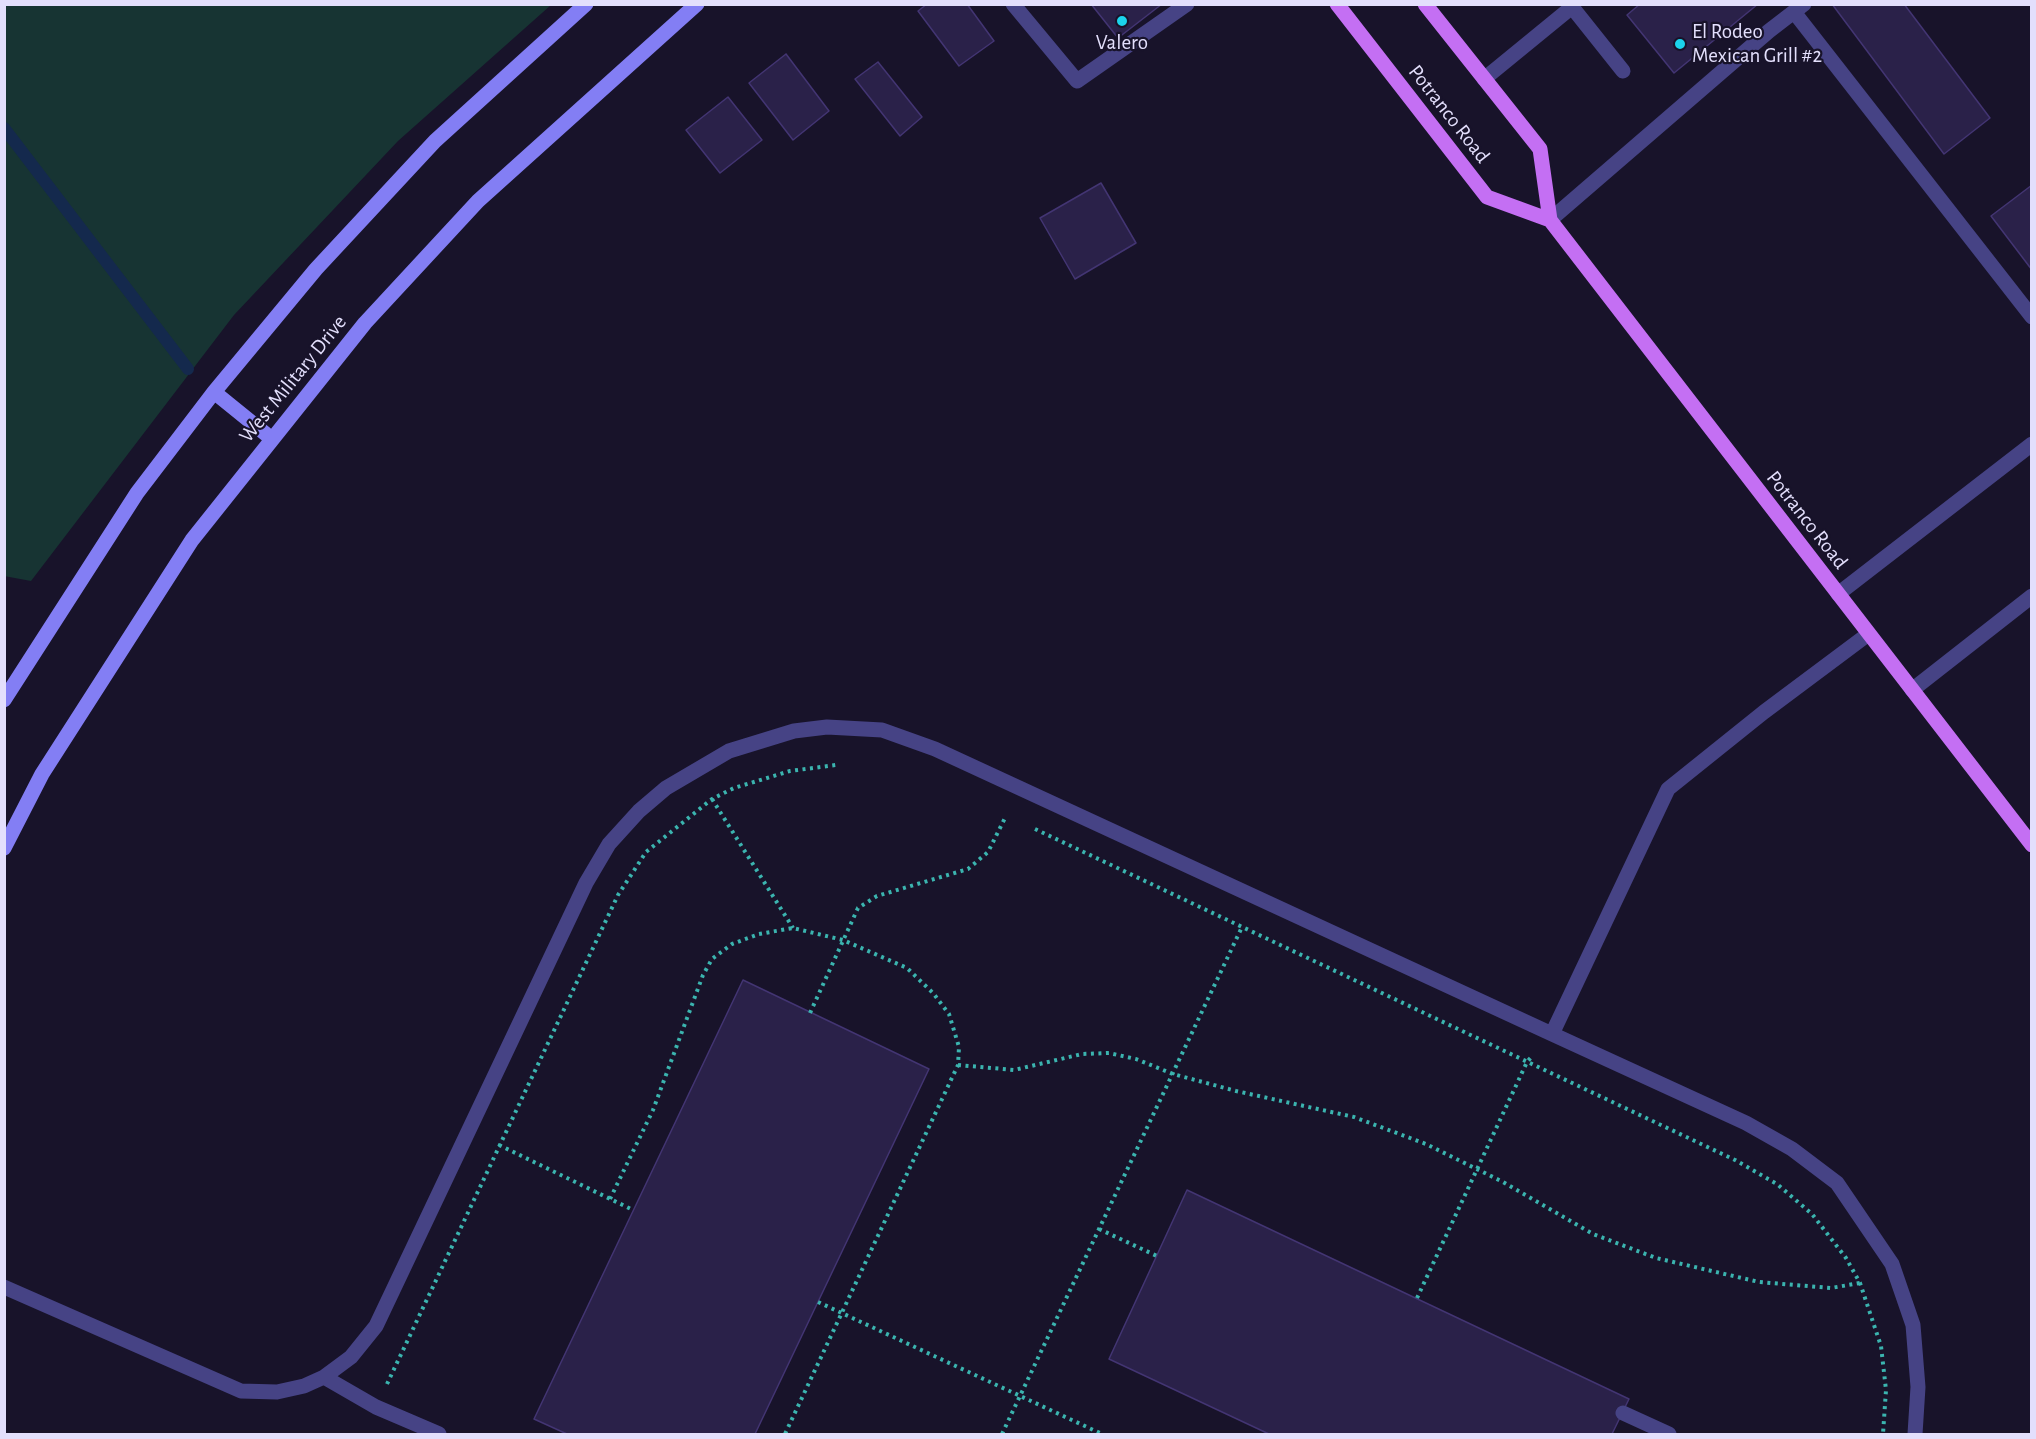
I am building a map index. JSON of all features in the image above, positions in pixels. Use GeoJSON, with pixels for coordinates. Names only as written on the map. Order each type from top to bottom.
{"type":"FeatureCollection","features":[{"type":"Feature","properties":{"kind":"main road"},"geometry":{"type":"LineString","coordinates":[[4,700],[137,494],[214,392],[316,269],[435,141],[586,4]]}},
{"type":"Feature","properties":{"kind":"main road","name":"West Military Drive"},"geometry":{"type":"LineString","coordinates":[[4,848],[42,774],[192,540],[365,323],[478,201],[697,4]]}},
{"type":"Feature","properties":{"kind":"main road","name":"Potranco Road"},"geometry":{"type":"LineString","coordinates":[[1337,4],[1487,197],[1550,220]]}},
{"type":"Feature","properties":{"kind":"main road","name":"Potranco Road"},"geometry":{"type":"LineString","coordinates":[[1425,4],[1540,149],[1550,220],[2031,845]]}},
{"type":"Feature","properties":{"kind":"main road"},"geometry":{"type":"LineString","coordinates":[[214,392],[272,439]]}},
{"type":"Feature","properties":{"kind":"lane"},"geometry":{"type":"LineString","coordinates":[[1013,4],[1077,81],[1187,4]]}},
{"type":"Feature","properties":{"kind":"lane"},"geometry":{"type":"LineString","coordinates":[[1484,79],[1573,6],[1623,71]]}},
{"type":"Feature","properties":{"kind":"lane"},"geometry":{"type":"LineString","coordinates":[[1550,220],[1799,8],[2031,317]]}},
{"type":"Feature","properties":{"kind":"lane"},"geometry":{"type":"LineString","coordinates":[[1838,594],[2031,444]]}},
{"type":"Feature","properties":{"kind":"lane"},"geometry":{"type":"LineString","coordinates":[[1912,690],[2031,596]]}},
{"type":"Feature","properties":{"kind":"lane"},"geometry":{"type":"LineString","coordinates":[[1552,1034],[1668,789],[1764,712],[1868,635]]}},
{"type":"Feature","properties":{"kind":"lane"},"geometry":{"type":"LineString","coordinates":[[4,1287],[241,1391],[277,1392],[304,1386],[324,1377],[351,1357],[376,1326],[581,893],[609,844],[639,811],[666,788],[729,751],[794,731],[827,727],[882,730],[935,749],[1746,1123],[1792,1149],[1837,1183],[1892,1264],[1913,1324],[1918,1387],[1914,1434]]}},
{"type":"Feature","properties":{"kind":"lane"},"geometry":{"type":"LineString","coordinates":[[324,1377],[376,1407],[439,1434]]}},
{"type":"Feature","properties":{"kind":"lane"},"geometry":{"type":"LineString","coordinates":[[1623,1413],[1669,1434]]}},
{"type":"Feature","properties":{"kind":"path"},"geometry":{"type":"LineString","coordinates":[[376,1407],[618,895],[646,852],[712,799],[734,788],[790,771],[836,765]]}},
{"type":"Feature","properties":{"kind":"path"},"geometry":{"type":"LineString","coordinates":[[712,799],[793,928]]}},
{"type":"Feature","properties":{"kind":"path"},"geometry":{"type":"LineString","coordinates":[[998,812],[1017,820]]}},
{"type":"Feature","properties":{"kind":"path"},"geometry":{"type":"LineString","coordinates":[[810,1013],[858,908],[877,896],[968,869],[988,852],[1006,816]]}},
{"type":"Feature","properties":{"kind":"path"},"geometry":{"type":"LineString","coordinates":[[1028,826],[1735,1160],[1777,1184],[1812,1214],[1846,1258],[1860,1283],[1881,1346],[1886,1390],[1883,1434]]}},
{"type":"Feature","properties":{"kind":"path"},"geometry":{"type":"LineString","coordinates":[[1002,1434],[1242,927]]}},
{"type":"Feature","properties":{"kind":"path"},"geometry":{"type":"LineString","coordinates":[[610,1199],[653,1110],[703,975],[712,958],[732,944],[759,933],[793,928],[843,940],[907,968],[933,993],[948,1014],[959,1047],[958,1065],[784,1434]]}},
{"type":"Feature","properties":{"kind":"path"},"geometry":{"type":"LineString","coordinates":[[1417,1298],[1527,1062],[1552,1034]]}},
{"type":"Feature","properties":{"kind":"path"},"geometry":{"type":"LineString","coordinates":[[958,1065],[1014,1070],[1082,1054],[1109,1053],[1136,1059],[1173,1074],[1354,1118],[1426,1144],[1477,1169],[1593,1234],[1656,1258],[1759,1282],[1831,1288],[1860,1283]]}},
{"type":"Feature","properties":{"kind":"path"},"geometry":{"type":"LineString","coordinates":[[499,1145],[633,1210]]}},
{"type":"Feature","properties":{"kind":"path"},"geometry":{"type":"LineString","coordinates":[[1099,1229],[1157,1256]]}},
{"type":"Feature","properties":{"kind":"path"},"geometry":{"type":"LineString","coordinates":[[818,1302],[1102,1434]]}},
{"type":"Feature","properties":{"kind":"green space"},"geometry":{"type":"Polygon","coordinates":[[[4,5],[551,5],[398,141],[234,315],[31,581],[4,576],[4,5]]]}},
{"type":"Feature","properties":{"kind":"building"},"geometry":{"type":"Polygon","coordinates":[[[927,4],[967,4],[994,41],[959,66],[918,11],[927,4]]]}},
{"type":"Feature","properties":{"kind":"building","name":"Valero"},"geometry":{"type":"Polygon","coordinates":[[[1091,4],[1162,4],[1118,38],[1091,4]]]}},
{"type":"Feature","properties":{"kind":"building","name":"El Rodeo Mexican Grill #2"},"geometry":{"type":"Polygon","coordinates":[[[1640,4],[1758,4],[1674,73],[1627,15],[1640,4]]]}},
{"type":"Feature","properties":{"kind":"building"},"geometry":{"type":"Polygon","coordinates":[[[1832,4],[1904,4],[1990,118],[1944,154],[1832,4]]]}},
{"type":"Feature","properties":{"kind":"building"},"geometry":{"type":"Polygon","coordinates":[[[786,54],[829,111],[793,140],[749,83],[786,54]]]}},
{"type":"Feature","properties":{"kind":"building"},"geometry":{"type":"Polygon","coordinates":[[[878,62],[922,117],[900,136],[855,79],[878,62]]]}},
{"type":"Feature","properties":{"kind":"building"},"geometry":{"type":"Polygon","coordinates":[[[728,97],[762,140],[720,173],[686,130],[728,97]]]}},
{"type":"Feature","properties":{"kind":"building"},"geometry":{"type":"Polygon","coordinates":[[[1101,183],[1136,243],[1075,279],[1040,218],[1101,183]]]}},
{"type":"Feature","properties":{"kind":"building"},"geometry":{"type":"Polygon","coordinates":[[[2032,185],[2032,270],[1991,216],[2032,185]]]}},
{"type":"Feature","properties":{"kind":"building"},"geometry":{"type":"Polygon","coordinates":[[[743,980],[929,1069],[755,1434],[567,1434],[534,1419],[743,980]]]}},
{"type":"Feature","properties":{"kind":"building"},"geometry":{"type":"Polygon","coordinates":[[[1187,1190],[1629,1399],[1612,1434],[1269,1434],[1109,1359],[1187,1190]]]}},
{"type":"Feature","properties":{"kind":"waterway"},"geometry":{"type":"LineString","coordinates":[[4,128],[188,369]]}},
{"type":"Feature","properties":{"kind":"place","name":"Valero"},"geometry":{"type":"Point","coordinates":[1122,21]}},
{"type":"Feature","properties":{"kind":"place","name":"El Rodeo Mexican Grill #2"},"geometry":{"type":"Point","coordinates":[1680,44]}}]}
